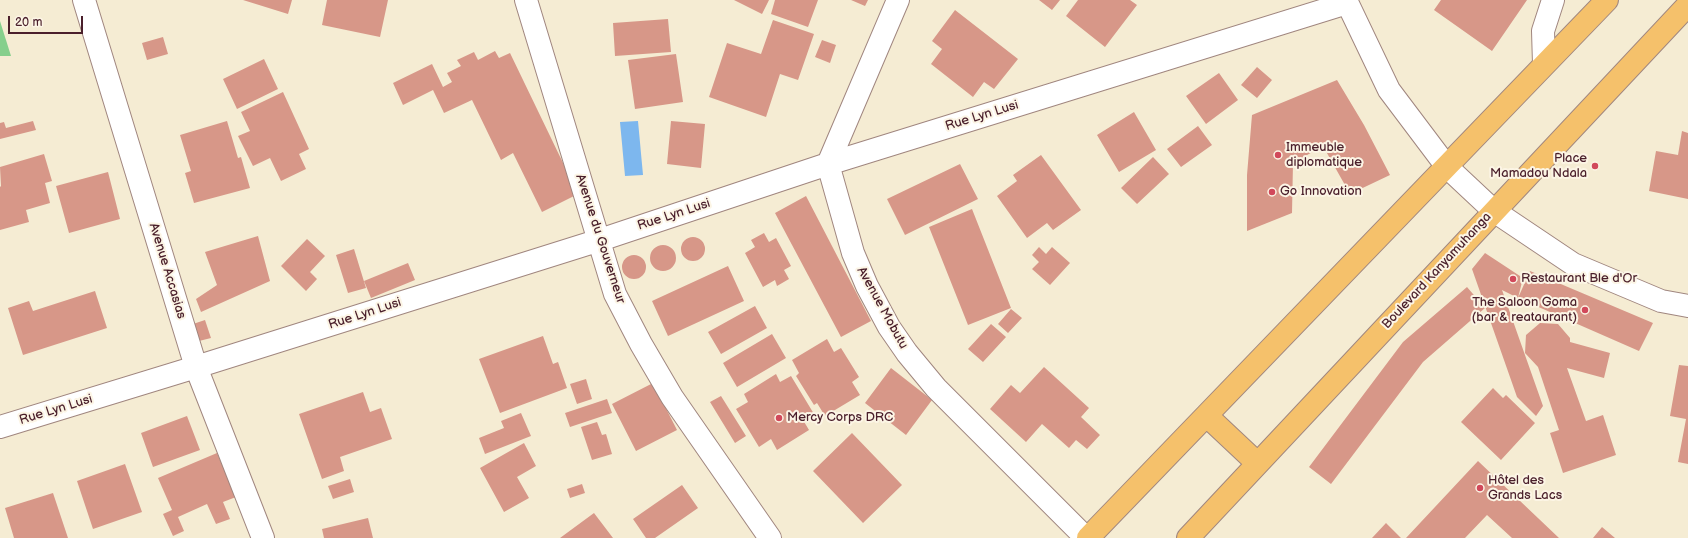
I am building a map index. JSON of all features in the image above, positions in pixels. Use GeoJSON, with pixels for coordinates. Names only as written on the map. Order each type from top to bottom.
{"type":"FeatureCollection","features":[{"type":"Feature","properties":{"kind":"main road"},"geometry":{"type":"LineString","coordinates":[[1087,538],[1207,416],[1607,0]]}},
{"type":"Feature","properties":{"kind":"main road","name":"Boulevard Kanyamuhanga"},"geometry":{"type":"LineString","coordinates":[[1188,538],[1685,4]]}},
{"type":"Feature","properties":{"kind":"main road"},"geometry":{"type":"LineString","coordinates":[[1207,416],[1258,463]]}},
{"type":"Feature","properties":{"kind":"street","name":"Avenue Accasias"},"geometry":{"type":"LineString","coordinates":[[84,0],[196,367],[263,538]]}},
{"type":"Feature","properties":{"kind":"street","name":"Avenue du Gouverneur"},"geometry":{"type":"LineString","coordinates":[[526,0],[600,240],[615,294],[641,344],[672,397],[770,538]]}},
{"type":"Feature","properties":{"kind":"street"},"geometry":{"type":"LineString","coordinates":[[828,164],[898,0]]}},
{"type":"Feature","properties":{"kind":"street"},"geometry":{"type":"LineString","coordinates":[[1544,64],[1542,31],[1553,0]]}},
{"type":"Feature","properties":{"kind":"street","name":"Rue Lyn Lusi"},"geometry":{"type":"LineString","coordinates":[[0,427],[600,240],[828,164],[1347,1]]}},
{"type":"Feature","properties":{"kind":"street"},"geometry":{"type":"LineString","coordinates":[[1347,1],[1389,90],[1447,167],[1494,210],[1573,264],[1661,301],[1688,306]]}},
{"type":"Feature","properties":{"kind":"street","name":"Avenue Mobutu"},"geometry":{"type":"LineString","coordinates":[[828,164],[856,260],[867,286],[890,327],[907,353],[936,388],[1087,538]]}},
{"type":"Feature","properties":{"kind":"green space"},"geometry":{"type":"Polygon","coordinates":[[[0,21],[11,56],[0,56],[0,21]]]}},
{"type":"Feature","properties":{"kind":"water"},"geometry":{"type":"Polygon","coordinates":[[[638,121],[643,175],[625,176],[620,122],[638,121]]]}},
{"type":"Feature","properties":{"kind":"building"},"geometry":{"type":"Polygon","coordinates":[[[243,0],[292,0],[288,14],[243,0]]]}},
{"type":"Feature","properties":{"kind":"building"},"geometry":{"type":"Polygon","coordinates":[[[327,0],[388,0],[380,37],[322,25],[327,0]]]}},
{"type":"Feature","properties":{"kind":"building"},"geometry":{"type":"Polygon","coordinates":[[[734,0],[769,0],[762,14],[734,0]]]}},
{"type":"Feature","properties":{"kind":"building"},"geometry":{"type":"Polygon","coordinates":[[[775,0],[818,0],[808,27],[771,14],[775,0]]]}},
{"type":"Feature","properties":{"kind":"building"},"geometry":{"type":"Polygon","coordinates":[[[851,0],[868,0],[865,6],[851,0]]]}},
{"type":"Feature","properties":{"kind":"building"},"geometry":{"type":"Polygon","coordinates":[[[1039,0],[1060,0],[1052,10],[1039,0]]]}},
{"type":"Feature","properties":{"kind":"building"},"geometry":{"type":"Polygon","coordinates":[[[1078,0],[1130,0],[1137,5],[1105,47],[1066,16],[1078,0]]]}},
{"type":"Feature","properties":{"kind":"building"},"geometry":{"type":"Polygon","coordinates":[[[1441,0],[1527,0],[1492,51],[1434,10],[1441,0]]]}},
{"type":"Feature","properties":{"kind":"building"},"geometry":{"type":"Polygon","coordinates":[[[955,10],[1018,59],[994,89],[984,82],[973,97],[931,64],[942,49],[932,41],[955,10]]]}},
{"type":"Feature","properties":{"kind":"building"},"geometry":{"type":"Polygon","coordinates":[[[668,19],[671,52],[615,56],[613,23],[668,19]]]}},
{"type":"Feature","properties":{"kind":"building"},"geometry":{"type":"Polygon","coordinates":[[[773,20],[814,34],[798,80],[780,74],[766,117],[709,97],[727,43],[761,54],[773,20]]]}},
{"type":"Feature","properties":{"kind":"building"},"geometry":{"type":"Polygon","coordinates":[[[163,37],[168,54],[147,60],[142,43],[163,37]]]}},
{"type":"Feature","properties":{"kind":"building"},"geometry":{"type":"Polygon","coordinates":[[[822,40],[836,45],[830,63],[815,57],[822,40]]]}},
{"type":"Feature","properties":{"kind":"building"},"geometry":{"type":"Polygon","coordinates":[[[495,51],[499,58],[510,53],[578,194],[542,212],[513,153],[501,160],[472,100],[444,113],[433,90],[403,105],[393,83],[432,64],[443,87],[452,82],[447,73],[461,66],[457,60],[474,52],[478,60],[495,51]]]}},
{"type":"Feature","properties":{"kind":"building"},"geometry":{"type":"Polygon","coordinates":[[[676,54],[683,102],[635,109],[628,60],[676,54]]]}},
{"type":"Feature","properties":{"kind":"building"},"geometry":{"type":"Polygon","coordinates":[[[264,59],[278,89],[237,109],[223,79],[264,59]]]}},
{"type":"Feature","properties":{"kind":"building"},"geometry":{"type":"Polygon","coordinates":[[[1257,67],[1272,80],[1257,98],[1241,85],[1257,67]]]}},
{"type":"Feature","properties":{"kind":"building"},"geometry":{"type":"Polygon","coordinates":[[[1219,73],[1238,100],[1206,124],[1186,96],[1219,73]]]}},
{"type":"Feature","properties":{"kind":"building","name":"Immeuble diplomatique"},"geometry":{"type":"Polygon","coordinates":[[[1337,80],[1364,125],[1390,175],[1350,194],[1323,146],[1293,163],[1292,213],[1247,231],[1247,175],[1252,115],[1337,80]]]}},
{"type":"Feature","properties":{"kind":"building"},"geometry":{"type":"Polygon","coordinates":[[[283,92],[309,149],[299,154],[306,169],[281,181],[270,158],[253,166],[238,136],[250,131],[241,112],[283,92]]]}},
{"type":"Feature","properties":{"kind":"building"},"geometry":{"type":"Polygon","coordinates":[[[1134,112],[1156,150],[1119,172],[1097,135],[1134,112]]]}},
{"type":"Feature","properties":{"kind":"building"},"geometry":{"type":"Polygon","coordinates":[[[33,121],[36,130],[0,139],[0,123],[4,122],[6,128],[33,121]]]}},
{"type":"Feature","properties":{"kind":"building"},"geometry":{"type":"Polygon","coordinates":[[[227,121],[238,158],[241,157],[250,188],[194,203],[185,173],[191,171],[180,135],[227,121]]]}},
{"type":"Feature","properties":{"kind":"building"},"geometry":{"type":"Polygon","coordinates":[[[671,121],[705,124],[701,168],[667,164],[671,121]]]}},
{"type":"Feature","properties":{"kind":"building"},"geometry":{"type":"Polygon","coordinates":[[[1198,126],[1212,145],[1181,167],[1167,149],[1198,126]]]}},
{"type":"Feature","properties":{"kind":"building"},"geometry":{"type":"Polygon","coordinates":[[[1682,131],[1688,133],[1688,199],[1649,191],[1656,151],[1678,155],[1682,131]]]}},
{"type":"Feature","properties":{"kind":"building"},"geometry":{"type":"Polygon","coordinates":[[[44,154],[52,181],[45,183],[50,203],[26,210],[29,222],[0,230],[0,167],[44,154]]]}},
{"type":"Feature","properties":{"kind":"building"},"geometry":{"type":"Polygon","coordinates":[[[1041,155],[1081,210],[1053,230],[1047,223],[1027,238],[997,196],[1017,181],[1013,175],[1041,155]]]}},
{"type":"Feature","properties":{"kind":"building"},"geometry":{"type":"Polygon","coordinates":[[[1153,157],[1169,174],[1137,204],[1121,188],[1153,157]]]}},
{"type":"Feature","properties":{"kind":"building"},"geometry":{"type":"Polygon","coordinates":[[[960,164],[978,199],[905,235],[887,199],[960,164]]]}},
{"type":"Feature","properties":{"kind":"building"},"geometry":{"type":"Polygon","coordinates":[[[108,172],[120,219],[69,233],[56,186],[108,172]]]}},
{"type":"Feature","properties":{"kind":"building"},"geometry":{"type":"Polygon","coordinates":[[[806,196],[871,321],[841,337],[775,213],[806,196]]]}},
{"type":"Feature","properties":{"kind":"building"},"geometry":{"type":"Polygon","coordinates":[[[972,209],[1011,308],[968,325],[929,227],[972,209]]]}},
{"type":"Feature","properties":{"kind":"building"},"geometry":{"type":"Polygon","coordinates":[[[764,233],[769,242],[776,238],[791,266],[784,270],[789,279],[777,286],[775,280],[763,287],[745,253],[755,247],[751,240],[764,233]]]}},
{"type":"Feature","properties":{"kind":"building"},"geometry":{"type":"Polygon","coordinates":[[[258,236],[270,281],[201,312],[196,299],[217,285],[205,252],[258,236]]]}},
{"type":"Feature","properties":{"kind":"building"},"geometry":{"type":"Polygon","coordinates":[[[688,237],[698,237],[705,244],[705,254],[698,261],[688,261],[681,254],[681,244],[688,237]]]}},
{"type":"Feature","properties":{"kind":"building"},"geometry":{"type":"Polygon","coordinates":[[[307,239],[325,256],[310,272],[317,279],[306,291],[281,266],[307,239]]]}},
{"type":"Feature","properties":{"kind":"building"},"geometry":{"type":"Polygon","coordinates":[[[663,245],[672,249],[676,258],[672,267],[663,271],[654,267],[650,258],[654,249],[663,245]]]}},
{"type":"Feature","properties":{"kind":"building"},"geometry":{"type":"Polygon","coordinates":[[[1039,247],[1046,254],[1052,247],[1070,263],[1050,285],[1032,269],[1039,262],[1032,255],[1039,247]]]}},
{"type":"Feature","properties":{"kind":"building"},"geometry":{"type":"Polygon","coordinates":[[[354,249],[366,288],[348,293],[336,255],[354,249]]]}},
{"type":"Feature","properties":{"kind":"building"},"geometry":{"type":"Polygon","coordinates":[[[1485,253],[1523,278],[1518,298],[1502,290],[1543,406],[1536,416],[1517,397],[1472,269],[1485,253]]]}},
{"type":"Feature","properties":{"kind":"building"},"geometry":{"type":"Polygon","coordinates":[[[629,255],[639,255],[646,262],[646,272],[639,279],[629,279],[622,272],[622,262],[629,255]]]}},
{"type":"Feature","properties":{"kind":"building"},"geometry":{"type":"Polygon","coordinates":[[[408,263],[415,280],[371,298],[364,281],[408,263]]]}},
{"type":"Feature","properties":{"kind":"building"},"geometry":{"type":"Polygon","coordinates":[[[728,266],[744,301],[668,336],[652,301],[728,266]]]}},
{"type":"Feature","properties":{"kind":"building","name":"The Saloon Goma (bar & reataurant)"},"geometry":{"type":"Polygon","coordinates":[[[1530,271],[1653,323],[1639,351],[1518,298],[1530,271]]]}},
{"type":"Feature","properties":{"kind":"building"},"geometry":{"type":"Polygon","coordinates":[[[1467,287],[1485,308],[1423,362],[1331,484],[1309,467],[1403,342],[1467,287]]]}},
{"type":"Feature","properties":{"kind":"building"},"geometry":{"type":"Polygon","coordinates":[[[95,291],[107,328],[23,355],[8,308],[29,301],[33,311],[95,291]]]}},
{"type":"Feature","properties":{"kind":"building"},"geometry":{"type":"Polygon","coordinates":[[[755,306],[767,328],[721,354],[708,332],[755,306]]]}},
{"type":"Feature","properties":{"kind":"building"},"geometry":{"type":"Polygon","coordinates":[[[1011,309],[1022,318],[1008,333],[998,324],[1011,309]]]}},
{"type":"Feature","properties":{"kind":"building"},"geometry":{"type":"Polygon","coordinates":[[[205,320],[211,338],[199,341],[193,324],[205,320]]]}},
{"type":"Feature","properties":{"kind":"building"},"geometry":{"type":"Polygon","coordinates":[[[1540,323],[1558,324],[1570,338],[1570,342],[1610,353],[1604,378],[1567,368],[1586,421],[1603,415],[1616,455],[1563,473],[1550,433],[1559,430],[1538,367],[1525,353],[1526,335],[1540,323]]]}},
{"type":"Feature","properties":{"kind":"building"},"geometry":{"type":"Polygon","coordinates":[[[991,324],[1006,337],[983,362],[968,349],[991,324]]]}},
{"type":"Feature","properties":{"kind":"building"},"geometry":{"type":"Polygon","coordinates":[[[772,334],[786,358],[737,387],[723,363],[772,334]]]}},
{"type":"Feature","properties":{"kind":"building"},"geometry":{"type":"Polygon","coordinates":[[[543,336],[553,364],[558,362],[567,388],[500,413],[479,359],[543,336]]]}},
{"type":"Feature","properties":{"kind":"building"},"geometry":{"type":"Polygon","coordinates":[[[827,339],[834,352],[841,348],[859,377],[852,382],[860,395],[825,416],[817,403],[814,405],[796,376],[799,373],[792,360],[827,339]]]}},
{"type":"Feature","properties":{"kind":"building"},"geometry":{"type":"Polygon","coordinates":[[[1679,365],[1688,366],[1688,464],[1678,462],[1686,419],[1670,416],[1679,365]]]}},
{"type":"Feature","properties":{"kind":"building"},"geometry":{"type":"Polygon","coordinates":[[[1044,367],[1089,408],[1081,417],[1100,435],[1087,449],[1076,440],[1069,448],[1042,424],[1026,442],[990,409],[1011,385],[1020,393],[1044,367]]]}},
{"type":"Feature","properties":{"kind":"building"},"geometry":{"type":"Polygon","coordinates":[[[891,368],[932,400],[906,435],[865,403],[891,368]]]}},
{"type":"Feature","properties":{"kind":"building"},"geometry":{"type":"Polygon","coordinates":[[[776,374],[780,382],[791,376],[814,414],[803,420],[809,430],[777,450],[771,439],[759,447],[736,409],[748,402],[744,394],[776,374]]]}},
{"type":"Feature","properties":{"kind":"building"},"geometry":{"type":"Polygon","coordinates":[[[586,379],[592,399],[577,404],[570,384],[586,379]]]}},
{"type":"Feature","properties":{"kind":"building"},"geometry":{"type":"Polygon","coordinates":[[[653,383],[677,430],[636,451],[612,404],[653,383]]]}},
{"type":"Feature","properties":{"kind":"building"},"geometry":{"type":"Polygon","coordinates":[[[1493,388],[1503,398],[1506,395],[1535,423],[1501,460],[1461,422],[1493,388]]]}},
{"type":"Feature","properties":{"kind":"building"},"geometry":{"type":"Polygon","coordinates":[[[363,392],[370,412],[381,408],[392,439],[340,457],[344,471],[322,479],[299,414],[363,392]]]}},
{"type":"Feature","properties":{"kind":"building"},"geometry":{"type":"Polygon","coordinates":[[[721,396],[746,436],[735,443],[710,402],[721,396]]]}},
{"type":"Feature","properties":{"kind":"building"},"geometry":{"type":"Polygon","coordinates":[[[607,399],[612,413],[570,427],[565,413],[607,399]]]}},
{"type":"Feature","properties":{"kind":"building"},"geometry":{"type":"Polygon","coordinates":[[[521,413],[531,436],[485,454],[479,438],[504,428],[501,421],[521,413]]]}},
{"type":"Feature","properties":{"kind":"building"},"geometry":{"type":"Polygon","coordinates":[[[187,416],[200,450],[153,467],[141,433],[187,416]]]}},
{"type":"Feature","properties":{"kind":"building"},"geometry":{"type":"Polygon","coordinates":[[[597,422],[602,435],[606,434],[612,454],[592,460],[581,427],[597,422]]]}},
{"type":"Feature","properties":{"kind":"building"},"geometry":{"type":"Polygon","coordinates":[[[852,433],[902,485],[863,523],[813,471],[852,433]]]}},
{"type":"Feature","properties":{"kind":"building"},"geometry":{"type":"Polygon","coordinates":[[[524,443],[536,466],[517,477],[529,498],[504,512],[480,468],[524,443]]]}},
{"type":"Feature","properties":{"kind":"building"},"geometry":{"type":"Polygon","coordinates":[[[217,453],[236,497],[223,502],[230,519],[216,524],[207,504],[178,517],[184,531],[173,536],[163,514],[172,510],[158,478],[217,453]]]}},
{"type":"Feature","properties":{"kind":"building","name":"Hôtel des Grands Lacs"},"geometry":{"type":"Polygon","coordinates":[[[1478,461],[1559,538],[1512,538],[1487,515],[1465,538],[1406,538],[1478,461]]]}},
{"type":"Feature","properties":{"kind":"building"},"geometry":{"type":"Polygon","coordinates":[[[125,464],[142,512],[93,529],[77,481],[125,464]]]}},
{"type":"Feature","properties":{"kind":"building"},"geometry":{"type":"Polygon","coordinates":[[[350,479],[354,492],[333,499],[328,486],[350,479]]]}},
{"type":"Feature","properties":{"kind":"building"},"geometry":{"type":"Polygon","coordinates":[[[582,484],[585,493],[570,498],[567,489],[582,484]]]}},
{"type":"Feature","properties":{"kind":"building"},"geometry":{"type":"Polygon","coordinates":[[[682,485],[698,508],[655,538],[646,538],[633,519],[682,485]]]}},
{"type":"Feature","properties":{"kind":"building"},"geometry":{"type":"Polygon","coordinates":[[[53,493],[68,538],[14,538],[5,508],[53,493]]]}},
{"type":"Feature","properties":{"kind":"building"},"geometry":{"type":"Polygon","coordinates":[[[594,513],[613,538],[560,538],[594,513]]]}},
{"type":"Feature","properties":{"kind":"building"},"geometry":{"type":"Polygon","coordinates":[[[368,518],[373,538],[324,538],[322,529],[368,518]]]}},
{"type":"Feature","properties":{"kind":"building"},"geometry":{"type":"Polygon","coordinates":[[[1386,523],[1401,538],[1372,538],[1386,523]]]}},
{"type":"Feature","properties":{"kind":"building"},"geometry":{"type":"Polygon","coordinates":[[[1602,527],[1615,538],[1593,538],[1602,527]]]}},
{"type":"Feature","properties":{"kind":"place","name":"Immeuble diplomatique"},"geometry":{"type":"Point","coordinates":[1278,155]}},
{"type":"Feature","properties":{"kind":"place","name":"Place Mamadou Ndala"},"geometry":{"type":"Point","coordinates":[1595,166]}},
{"type":"Feature","properties":{"kind":"place","name":"Go Innovation"},"geometry":{"type":"Point","coordinates":[1272,192]}},
{"type":"Feature","properties":{"kind":"place","name":"Restaurant Ble d'Or"},"geometry":{"type":"Point","coordinates":[1513,279]}},
{"type":"Feature","properties":{"kind":"place","name":"The Saloon Goma (bar & reataurant)"},"geometry":{"type":"Point","coordinates":[1585,310]}},
{"type":"Feature","properties":{"kind":"place","name":"Mercy Corps DRC"},"geometry":{"type":"Point","coordinates":[779,418]}},
{"type":"Feature","properties":{"kind":"place","name":"Hôtel des Grands Lacs"},"geometry":{"type":"Point","coordinates":[1480,488]}}]}
